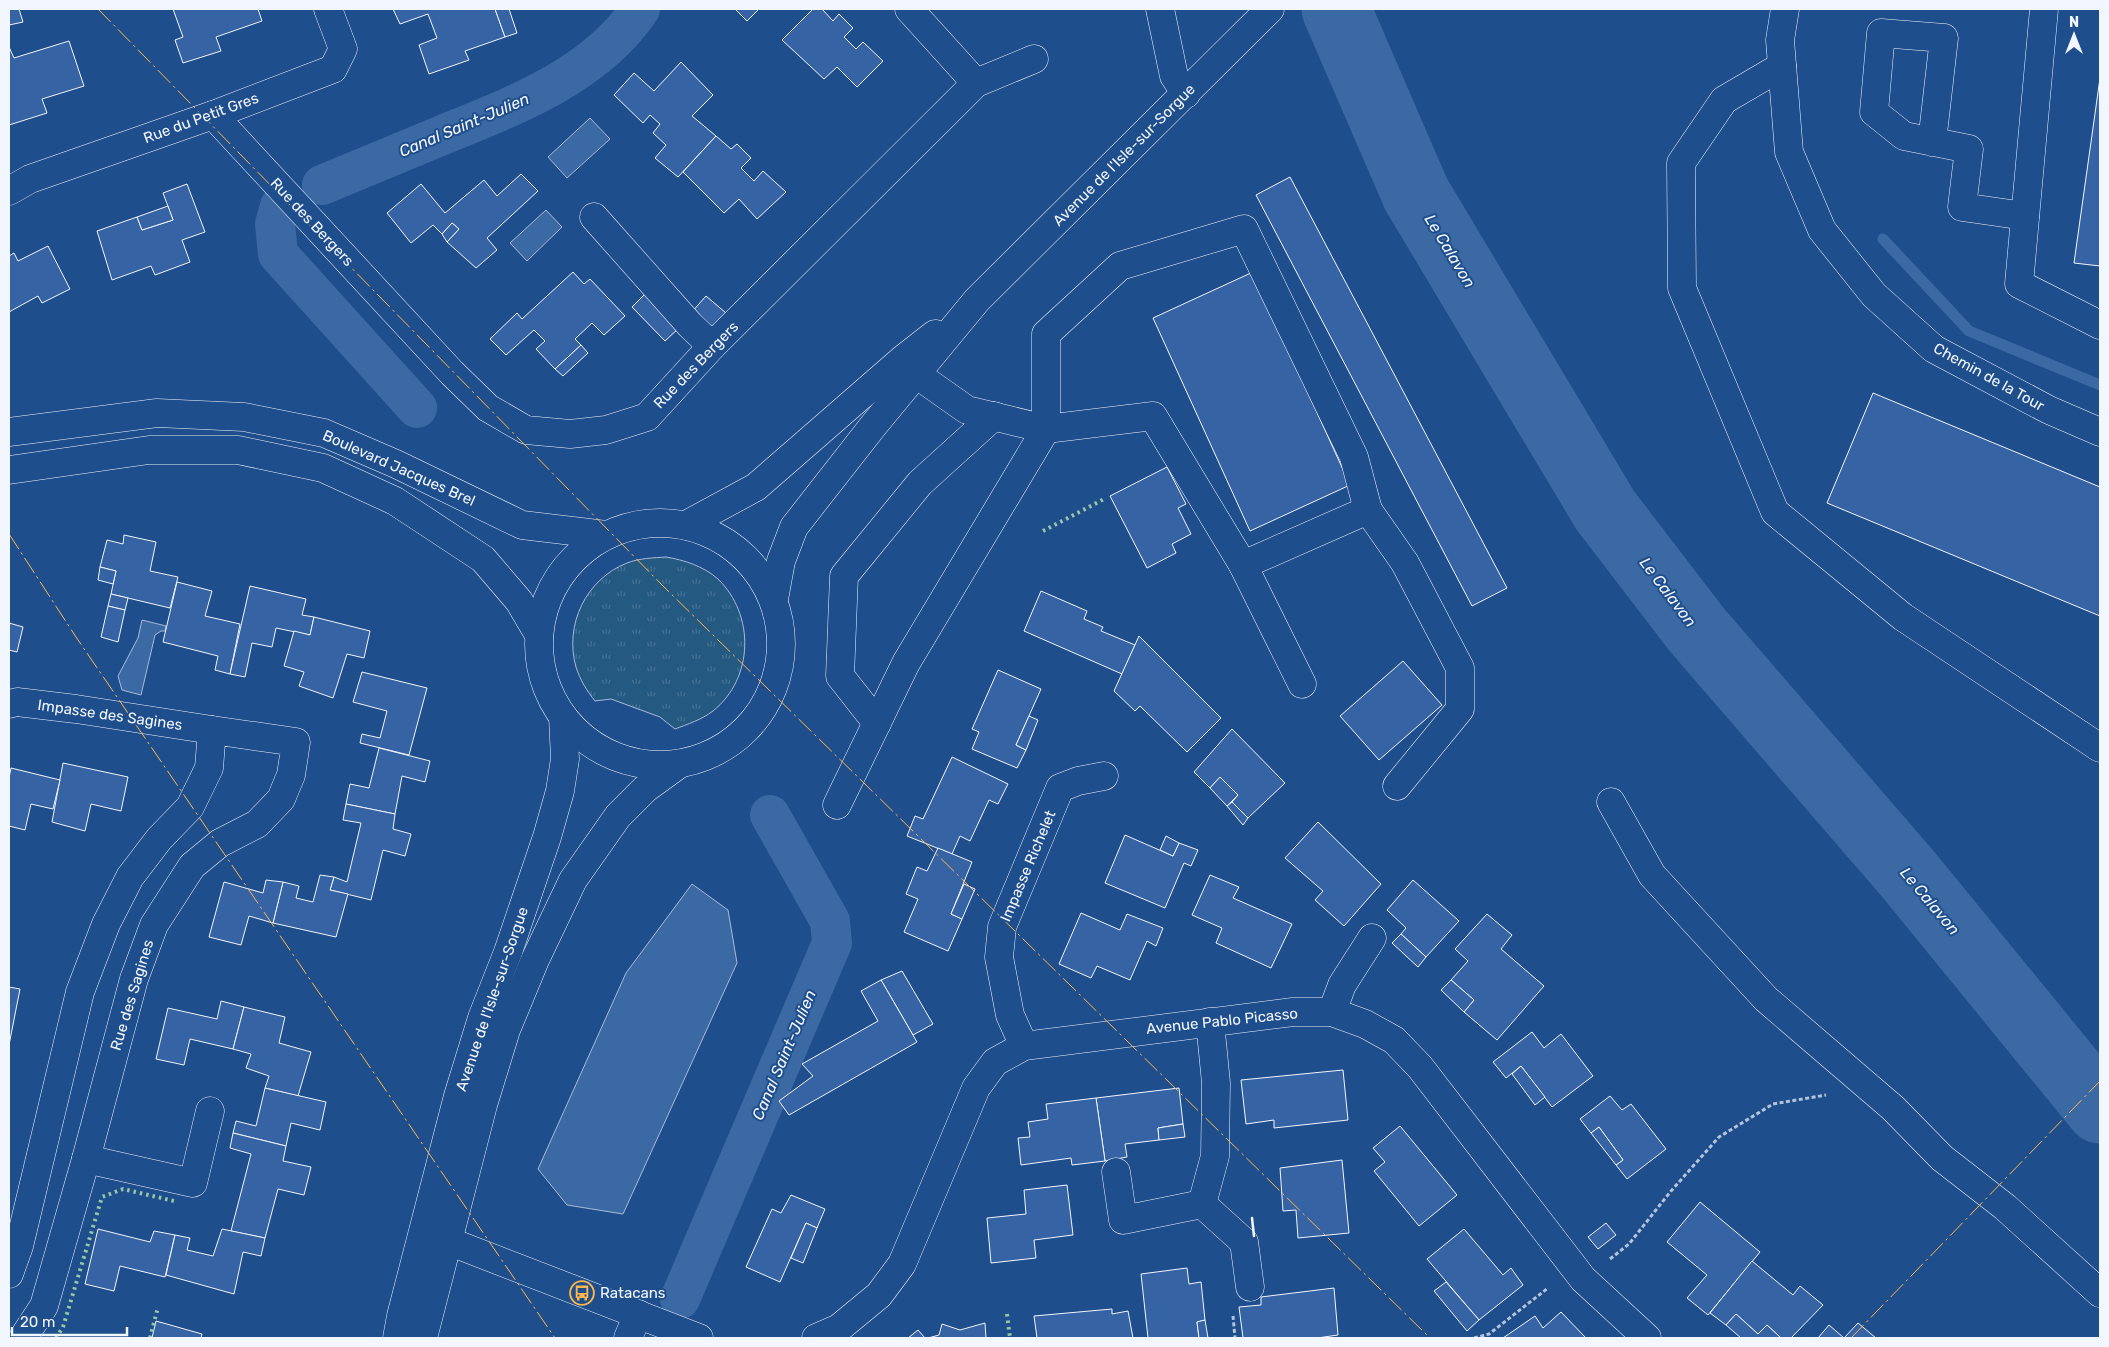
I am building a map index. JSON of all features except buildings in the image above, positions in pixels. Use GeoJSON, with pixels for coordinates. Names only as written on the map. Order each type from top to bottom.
{"type":"FeatureCollection","features":[{"type":"Feature","properties":{"kind":"street","name":"Rue du Petit Gres"},"geometry":{"type":"LineString","coordinates":[[9,190],[30,179],[213,115],[334,68],[343,49],[328,9]]}},
{"type":"Feature","properties":{"kind":"street"},"geometry":{"type":"LineString","coordinates":[[910,9],[976,83]]}},
{"type":"Feature","properties":{"kind":"street"},"geometry":{"type":"LineString","coordinates":[[1160,9],[1174,76],[1193,86]]}},
{"type":"Feature","properties":{"kind":"street","name":"Avenue de l'Isle-sur-Sorgue"},"geometry":{"type":"LineString","coordinates":[[774,599],[781,561],[794,527],[977,300],[1270,9]]}},
{"type":"Feature","properties":{"kind":"street","name":"Chemin de la Tour"},"geometry":{"type":"LineString","coordinates":[[1785,9],[1780,40],[1789,152],[1822,230],[1874,295],[1934,349],[2049,410],[2100,432]]}},
{"type":"Feature","properties":{"kind":"street"},"geometry":{"type":"LineString","coordinates":[[2044,9],[2019,284],[2100,325]]}},
{"type":"Feature","properties":{"kind":"street","name":"Rue des Bergers"},"geometry":{"type":"LineString","coordinates":[[213,115],[452,373],[488,408],[526,430],[570,434],[606,430],[647,417],[712,346],[976,83],[1034,59]]}},
{"type":"Feature","properties":{"kind":"street"},"geometry":{"type":"LineString","coordinates":[[1782,66],[1724,100],[1681,163],[1682,288],[1775,512],[1903,617],[2100,748]]}},
{"type":"Feature","properties":{"kind":"street"},"geometry":{"type":"LineString","coordinates":[[1932,142],[1969,149],[1962,207],[2025,216]]}},
{"type":"Feature","properties":{"kind":"street"},"geometry":{"type":"LineString","coordinates":[[594,217],[690,325],[712,346]]}},
{"type":"Feature","properties":{"kind":"street"},"geometry":{"type":"LineString","coordinates":[[837,805],[906,663],[1046,429],[1046,334],[1120,266],[1244,229],[1354,457],[1368,510],[1405,563],[1460,668],[1460,709],[1397,786]]}},
{"type":"Feature","properties":{"kind":"street","name":"Avenue de l'Isle-sur-Sorgue"},"geometry":{"type":"LineString","coordinates":[[686,525],[756,487],[903,359],[977,300]]}},
{"type":"Feature","properties":{"kind":"street"},"geometry":{"type":"LineString","coordinates":[[916,374],[967,410],[1046,429],[1153,416],[1243,565],[1302,684]]}},
{"type":"Feature","properties":{"kind":"street","name":"Boulevard Jacques Brel"},"geometry":{"type":"LineString","coordinates":[[9,432],[157,413],[244,418],[324,433],[396,464],[522,525],[606,535]]}},
{"type":"Feature","properties":{"kind":"street"},"geometry":{"type":"LineString","coordinates":[[877,723],[840,676],[844,576],[920,484],[994,416]]}},
{"type":"Feature","properties":{"kind":"street","name":"Boulevard Jacques Brel"},"geometry":{"type":"LineString","coordinates":[[9,470],[149,450],[238,450],[323,468],[395,501],[483,559],[519,601],[539,634]]}},
{"type":"Feature","properties":{"kind":"street"},"geometry":{"type":"LineString","coordinates":[[1243,565],[1368,510]]}},
{"type":"Feature","properties":{"kind":"street"},"geometry":{"type":"LineString","coordinates":[[659,522],[686,525],[714,535],[739,551],[759,573],[774,599],[782,629],[781,661],[773,691],[769,698],[757,718],[735,740],[708,756],[678,764],[635,763],[594,747],[563,717],[548,692],[540,664],[539,634],[549,594],[572,560],[606,535],[659,522]]}},
{"type":"Feature","properties":{"kind":"street","name":"Impasse des Sagines"},"geometry":{"type":"LineString","coordinates":[[9,704],[18,702],[76,709],[212,730]]}},
{"type":"Feature","properties":{"kind":"street","name":"Avenue de l'Isle-sur-Sorgue"},"geometry":{"type":"LineString","coordinates":[[397,1338],[458,1096],[482,1018],[508,952],[547,837],[560,791],[565,759],[563,717]]}},
{"type":"Feature","properties":{"kind":"street"},"geometry":{"type":"LineString","coordinates":[[9,1274],[19,1246],[80,992],[106,924],[130,877],[159,839],[190,807],[209,768],[212,730]]}},
{"type":"Feature","properties":{"kind":"street","name":"Rue des Sagines"},"geometry":{"type":"LineString","coordinates":[[23,1338],[44,1306],[134,979],[154,925],[192,866],[220,843],[258,824],[281,799],[291,775],[296,742],[212,730]]}},
{"type":"Feature","properties":{"kind":"street","name":"Avenue de l'Isle-sur-Sorgue"},"geometry":{"type":"LineString","coordinates":[[423,1338],[483,1105],[506,1030],[534,960],[573,880],[618,816],[645,790],[678,764]]}},
{"type":"Feature","properties":{"kind":"street","name":"Impasse Richelet"},"geometry":{"type":"LineString","coordinates":[[1024,1046],[1010,1015],[999,957],[1002,927],[1060,788],[1078,781],[1104,776]]}},
{"type":"Feature","properties":{"kind":"street"},"geometry":{"type":"LineString","coordinates":[[1611,802],[1652,875],[1766,1000],[1893,1108],[1942,1158],[2005,1207],[2100,1293]]}},
{"type":"Feature","properties":{"kind":"street"},"geometry":{"type":"LineString","coordinates":[[1332,1012],[1342,985],[1372,938]]}},
{"type":"Feature","properties":{"kind":"street","name":"Avenue Pablo Picasso"},"geometry":{"type":"LineString","coordinates":[[816,1338],[839,1328],[879,1295],[902,1264],[976,1088],[995,1062],[1024,1046],[1292,1012],[1332,1012],[1365,1024],[1394,1040],[1420,1067],[1584,1279],[1647,1338]]}},
{"type":"Feature","properties":{"kind":"street"},"geometry":{"type":"LineString","coordinates":[[1202,1204],[1215,1156],[1216,1083],[1210,1022]]}},
{"type":"Feature","properties":{"kind":"street"},"geometry":{"type":"LineString","coordinates":[[86,1159],[193,1183],[210,1111]]}},
{"type":"Feature","properties":{"kind":"street"},"geometry":{"type":"LineString","coordinates":[[1116,1172],[1123,1220],[1202,1204]]}},
{"type":"Feature","properties":{"kind":"street"},"geometry":{"type":"LineString","coordinates":[[1202,1204],[1244,1242],[1250,1287]]}},
{"type":"Feature","properties":{"kind":"street"},"geometry":{"type":"LineString","coordinates":[[448,1241],[633,1326],[699,1338]]}},
{"type":"Feature","properties":{"kind":"path"},"geometry":{"type":"LineString","coordinates":[[1474,1338],[1489,1334],[1553,1283],[1584,1279],[1629,1244],[1719,1137],[1773,1104],[1827,1095]]}},
{"type":"Feature","properties":{"kind":"green space"},"geometry":{"type":"Polygon","coordinates":[[[666,557],[693,564],[706,570],[718,579],[730,594],[739,610],[745,646],[736,682],[727,697],[713,711],[694,722],[675,729],[660,717],[611,699],[595,701],[576,667],[573,651],[573,635],[576,620],[582,605],[600,580],[613,570],[627,563],[642,559],[666,557]]]}},
{"type":"Feature","properties":{"kind":"shaded area"},"geometry":{"type":"Polygon","coordinates":[[[590,118],[610,139],[567,178],[548,157],[590,118]]]}},
{"type":"Feature","properties":{"kind":"shaded area"},"geometry":{"type":"Polygon","coordinates":[[[546,210],[562,227],[527,261],[510,243],[546,210]]]}},
{"type":"Feature","properties":{"kind":"shaded area"},"geometry":{"type":"Polygon","coordinates":[[[142,620],[166,626],[165,631],[155,635],[141,695],[122,690],[118,676],[138,638],[142,620]]]}},
{"type":"Feature","properties":{"kind":"shaded area"},"geometry":{"type":"Polygon","coordinates":[[[692,884],[728,910],[737,963],[623,1214],[567,1205],[538,1169],[626,973],[692,884]]]}},
{"type":"Feature","properties":{"kind":"waterway","name":"Canal Saint-Julien"},"geometry":{"type":"LineString","coordinates":[[322,185],[499,112],[553,85],[578,70],[601,52],[622,32],[640,9]]}},
{"type":"Feature","properties":{"kind":"waterway","name":"Le Calavon"},"geometry":{"type":"LineString","coordinates":[[1336,9],[1416,194],[1605,510],[1697,630],[1908,874],[2100,1109]]}},
{"type":"Feature","properties":{"kind":"waterway","name":"Canal Saint-Julien"},"geometry":{"type":"LineString","coordinates":[[280,206],[275,224],[278,254],[417,408]]}},
{"type":"Feature","properties":{"kind":"waterway"},"geometry":{"type":"LineString","coordinates":[[1883,239],[1969,331],[2100,385]]}},
{"type":"Feature","properties":{"kind":"waterway","name":"Canal Saint-Julien"},"geometry":{"type":"LineString","coordinates":[[680,1299],[832,943],[830,921],[770,815]]}},
{"type":"Feature","properties":{"kind":"hedge"},"geometry":{"type":"LineString","coordinates":[[1043,531],[1106,498]]}},
{"type":"Feature","properties":{"kind":"hedge"},"geometry":{"type":"LineString","coordinates":[[56,1338],[63,1327],[102,1197],[123,1189],[174,1201]]}},
{"type":"Feature","properties":{"kind":"hedge"},"geometry":{"type":"LineString","coordinates":[[150,1338],[158,1307]]}},
{"type":"Feature","properties":{"kind":"hedge"},"geometry":{"type":"LineString","coordinates":[[1007,1314],[1010,1338]]}},
{"type":"Feature","properties":{"kind":"wall"},"geometry":{"type":"LineString","coordinates":[[1252,1218],[1254,1236]]}},
{"type":"Feature","properties":{"kind":"power"},"geometry":{"type":"LineString","coordinates":[[98,9],[662,585],[1430,1338]]}},
{"type":"Feature","properties":{"kind":"power"},"geometry":{"type":"LineString","coordinates":[[9,534],[76,637],[555,1338]]}},
{"type":"Feature","properties":{"kind":"power"},"geometry":{"type":"LineString","coordinates":[[1851,1338],[2100,1081]]}},
{"type":"Feature","properties":{"kind":"place","name":"Ratacans"},"geometry":{"type":"Point","coordinates":[582,1293]}}]}
